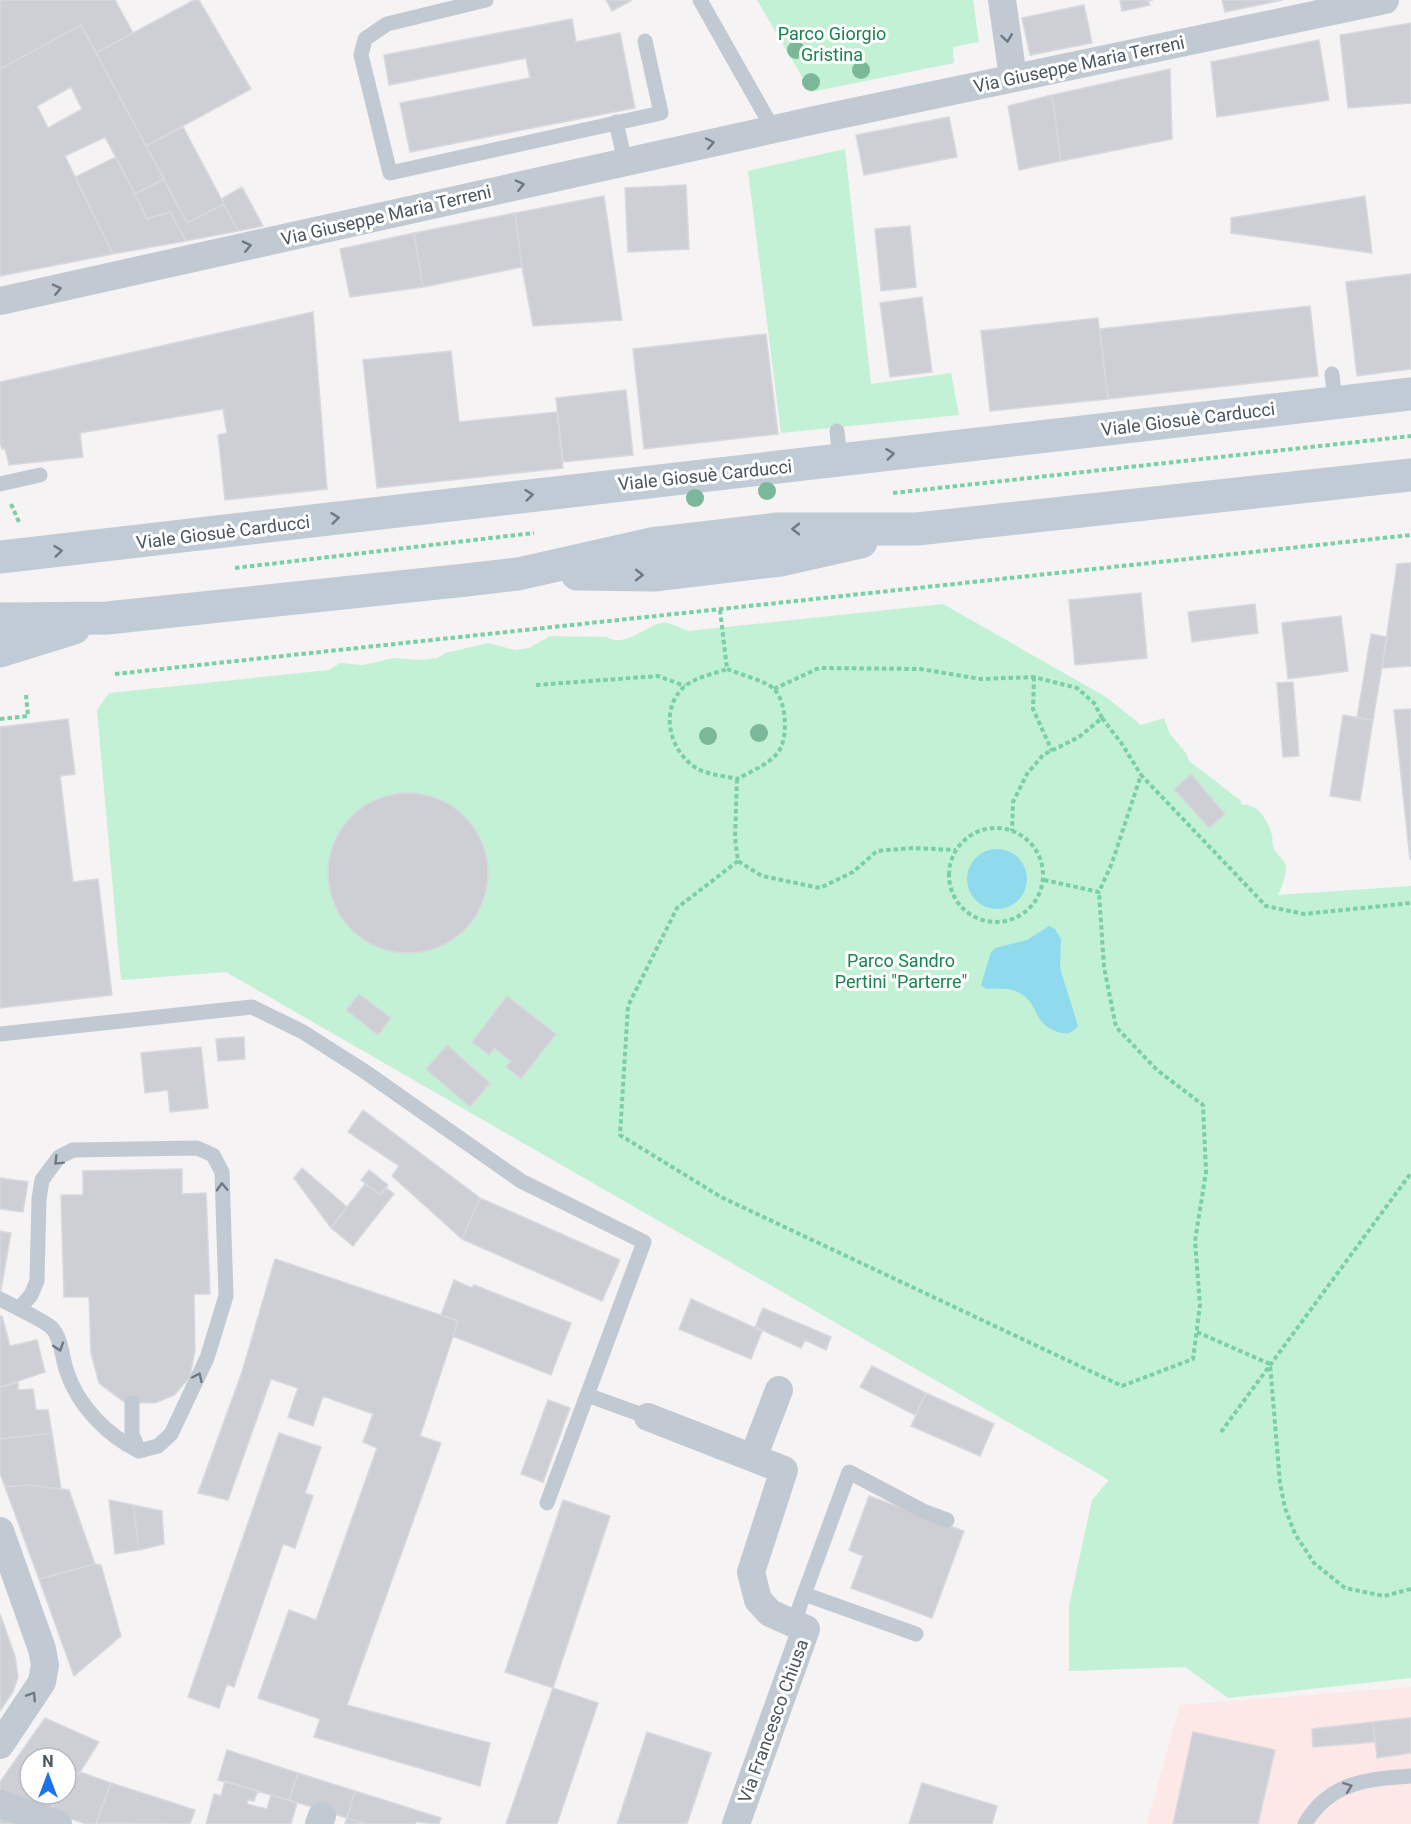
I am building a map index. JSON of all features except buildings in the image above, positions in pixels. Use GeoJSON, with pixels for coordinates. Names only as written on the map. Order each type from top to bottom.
{"type":"FeatureCollection","features":[{"type":"Feature","properties":{"kind":"street"},"geometry":{"type":"LineString","coordinates":[[1002,0],[1013,77]]}},
{"type":"Feature","properties":{"kind":"street","name":"Via Giuseppe Maria Terreni"},"geometry":{"type":"LineString","coordinates":[[0,301],[1013,77],[1318,7],[1385,0]]}},
{"type":"Feature","properties":{"kind":"street","name":"Viale Giosuè Carducci"},"geometry":{"type":"LineString","coordinates":[[0,557],[838,445],[1333,388],[1411,394]]}},
{"type":"Feature","properties":{"kind":"street"},"geometry":{"type":"LineString","coordinates":[[3,630],[518,574],[651,544],[766,530],[917,529],[1411,475]]}},
{"type":"Feature","properties":{"kind":"street"},"geometry":{"type":"LineString","coordinates":[[753,1458],[779,1390]]}},
{"type":"Feature","properties":{"kind":"street","name":"Via Francesco Chiusa"},"geometry":{"type":"LineString","coordinates":[[648,1417],[784,1470],[751,1572],[758,1600],[770,1613],[806,1629],[736,1824]]}},
{"type":"Feature","properties":{"kind":"street"},"geometry":{"type":"LineString","coordinates":[[0,1531],[42,1649],[45,1665],[42,1682],[0,1745]]}},
{"type":"Feature","properties":{"kind":"street"},"geometry":{"type":"LineString","coordinates":[[0,1804],[58,1824]]}},
{"type":"Feature","properties":{"kind":"lane"},"geometry":{"type":"LineString","coordinates":[[486,0],[387,24],[365,39],[362,55],[390,173],[661,113],[645,41]]}},
{"type":"Feature","properties":{"kind":"lane"},"geometry":{"type":"LineString","coordinates":[[700,0],[773,129]]}},
{"type":"Feature","properties":{"kind":"lane"},"geometry":{"type":"LineString","coordinates":[[616,122],[625,162]]}},
{"type":"Feature","properties":{"kind":"lane"},"geometry":{"type":"LineString","coordinates":[[0,484],[40,475]]}},
{"type":"Feature","properties":{"kind":"lane"},"geometry":{"type":"LineString","coordinates":[[0,1034],[252,1007],[303,1032],[386,1085],[520,1181],[644,1242],[547,1503]]}},
{"type":"Feature","properties":{"kind":"lane"},"geometry":{"type":"LineString","coordinates":[[0,1299],[52,1329],[60,1346],[73,1390],[81,1402],[120,1442],[140,1451],[158,1446],[171,1434],[207,1358],[226,1296],[222,1172],[213,1155],[197,1148],[175,1148],[73,1150],[59,1157],[42,1180],[39,1199],[37,1281],[19,1309]]}},
{"type":"Feature","properties":{"kind":"lane"},"geometry":{"type":"LineString","coordinates":[[174,1395],[180,1403],[182,1413]]}},
{"type":"Feature","properties":{"kind":"lane"},"geometry":{"type":"LineString","coordinates":[[587,1395],[648,1417]]}},
{"type":"Feature","properties":{"kind":"lane"},"geometry":{"type":"LineString","coordinates":[[132,1403],[132,1434],[140,1451]]}},
{"type":"Feature","properties":{"kind":"lane"},"geometry":{"type":"LineString","coordinates":[[795,1625],[804,1594],[849,1472],[923,1511],[947,1520]]}},
{"type":"Feature","properties":{"kind":"lane"},"geometry":{"type":"LineString","coordinates":[[804,1594],[916,1634]]}},
{"type":"Feature","properties":{"kind":"lane"},"geometry":{"type":"LineString","coordinates":[[1305,1824],[1317,1805],[1330,1794],[1343,1788],[1364,1781],[1411,1776]]}},
{"type":"Feature","properties":{"kind":"path"},"geometry":{"type":"LineString","coordinates":[[115,674],[1411,535]]}},
{"type":"Feature","properties":{"kind":"path"},"geometry":{"type":"LineString","coordinates":[[720,610],[727,669]]}},
{"type":"Feature","properties":{"kind":"path"},"geometry":{"type":"LineString","coordinates":[[774,689],[819,668],[920,669],[981,679],[1034,677],[1077,688],[1094,703],[1101,718],[1122,744],[1141,775],[1266,906],[1304,914],[1411,903]]}},
{"type":"Feature","properties":{"kind":"path"},"geometry":{"type":"LineString","coordinates":[[727,669],[774,689],[783,705],[785,720],[779,750],[765,764],[736,779],[700,770],[683,756],[673,741],[670,721],[672,702],[685,686],[727,669]]}},
{"type":"Feature","properties":{"kind":"path"},"geometry":{"type":"LineString","coordinates":[[536,685],[658,676],[685,686]]}},
{"type":"Feature","properties":{"kind":"path"},"geometry":{"type":"LineString","coordinates":[[1034,677],[1033,709],[1052,751]]}},
{"type":"Feature","properties":{"kind":"path"},"geometry":{"type":"LineString","coordinates":[[0,719],[28,716],[26,694]]}},
{"type":"Feature","properties":{"kind":"path"},"geometry":{"type":"LineString","coordinates":[[1012,831],[1013,802],[1027,774],[1043,755],[1080,737],[1101,718]]}},
{"type":"Feature","properties":{"kind":"path"},"geometry":{"type":"LineString","coordinates":[[738,861],[677,908],[627,1006],[620,1135],[721,1197],[1122,1386],[1193,1359],[1200,1305],[1195,1241],[1206,1172],[1203,1106],[1157,1070],[1116,1027],[1104,967],[1099,892],[1112,862],[1141,775]]}},
{"type":"Feature","properties":{"kind":"path"},"geometry":{"type":"LineString","coordinates":[[736,779],[735,837],[738,861]]}},
{"type":"Feature","properties":{"kind":"path"},"geometry":{"type":"LineString","coordinates":[[999,828],[1012,831],[1033,844],[1040,855],[1044,880],[1040,895],[1031,908],[1019,918],[1004,922],[988,922],[974,917],[961,908],[953,894],[949,880],[950,864],[956,850],[964,840],[975,833],[999,828]]}},
{"type":"Feature","properties":{"kind":"path"},"geometry":{"type":"LineString","coordinates":[[738,861],[762,876],[820,888],[853,872],[877,851],[913,848],[956,850]]}},
{"type":"Feature","properties":{"kind":"path"},"geometry":{"type":"LineString","coordinates":[[1044,880],[1099,892]]}},
{"type":"Feature","properties":{"kind":"path"},"geometry":{"type":"LineString","coordinates":[[1221,1432],[1411,1173]]}},
{"type":"Feature","properties":{"kind":"path"},"geometry":{"type":"LineString","coordinates":[[1197,1332],[1270,1364]]}},
{"type":"Feature","properties":{"kind":"path"},"geometry":{"type":"LineString","coordinates":[[1270,1364],[1280,1483],[1285,1508],[1295,1534],[1314,1563],[1345,1587],[1384,1596],[1411,1589]]}},
{"type":"Feature","properties":{"kind":"shaded area"},"geometry":{"type":"Polygon","coordinates":[[[1411,1687],[1411,1824],[1147,1824],[1180,1705],[1411,1687]]]}},
{"type":"Feature","properties":{"kind":"green space","name":"Parco Giorgio Gristina"},"geometry":{"type":"Polygon","coordinates":[[[757,0],[973,0],[979,42],[953,47],[954,63],[811,92],[757,0]]]}},
{"type":"Feature","properties":{"kind":"green space"},"geometry":{"type":"Polygon","coordinates":[[[845,149],[871,384],[951,373],[959,415],[781,433],[748,171],[845,149]]]}},
{"type":"Feature","properties":{"kind":"green space","name":"Parco Sandro Pertini \"Parterre\""},"geometry":{"type":"Polygon","coordinates":[[[943,604],[1106,697],[1141,725],[1164,718],[1170,734],[1186,753],[1189,761],[1240,800],[1242,805],[1253,807],[1262,814],[1272,835],[1274,849],[1286,866],[1278,895],[1411,886],[1411,1678],[1228,1698],[1185,1667],[1069,1671],[1069,1606],[1092,1500],[1109,1480],[226,972],[121,980],[97,710],[109,693],[329,670],[340,663],[363,665],[394,658],[420,660],[437,658],[446,653],[488,643],[515,650],[529,648],[550,636],[607,637],[620,640],[661,623],[671,624],[688,631],[943,604]]]}},
{"type":"Feature","properties":{"kind":"water"},"geometry":{"type":"Polygon","coordinates":[[[997,849],[1014,854],[1022,862],[1027,879],[1022,896],[1014,904],[997,909],[980,904],[972,896],[967,879],[972,862],[980,854],[997,849]]]}},
{"type":"Feature","properties":{"kind":"water"},"geometry":{"type":"Polygon","coordinates":[[[1049,926],[1055,929],[1061,939],[1060,968],[1078,1026],[1067,1033],[1050,1029],[1044,1024],[1032,1004],[1019,992],[986,989],[981,985],[991,952],[995,948],[1027,940],[1049,926]]]}}]}
